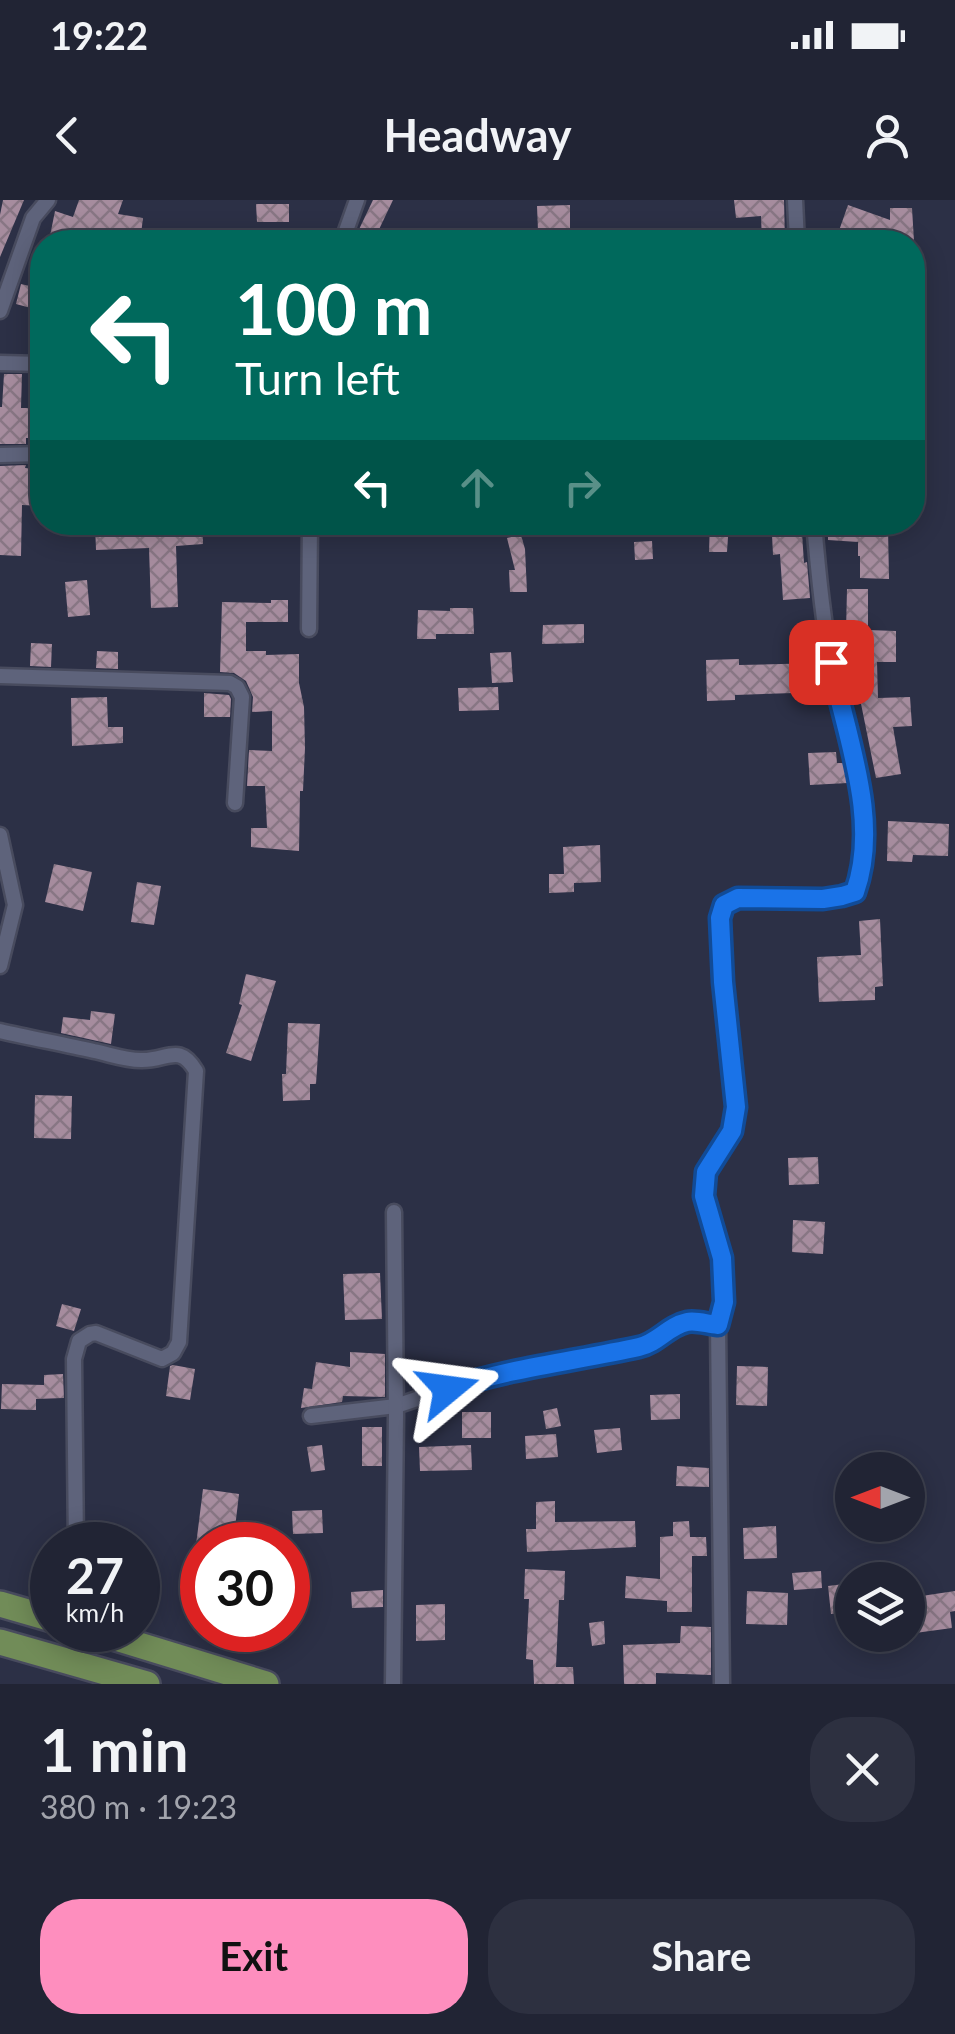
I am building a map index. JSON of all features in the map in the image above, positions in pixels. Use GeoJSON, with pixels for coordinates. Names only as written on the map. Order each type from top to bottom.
{"type":"FeatureCollection","features":[{"type":"Feature","properties":{"kind":"highway"},"geometry":{"type":"LineString","coordinates":[[0,1604],[30,1613]]}},
{"type":"Feature","properties":{"kind":"highway"},"geometry":{"type":"LineString","coordinates":[[0,1642],[147,1684]]}},
{"type":"Feature","properties":{"kind":"highway"},"geometry":{"type":"LineString","coordinates":[[160,1651],[266,1684]]}},
{"type":"Feature","properties":{"kind":"street"},"geometry":{"type":"LineString","coordinates":[[0,311],[33,218],[48,200]]}},
{"type":"Feature","properties":{"kind":"street"},"geometry":{"type":"LineString","coordinates":[[346,230],[357,200]]}},
{"type":"Feature","properties":{"kind":"street"},"geometry":{"type":"LineString","coordinates":[[795,200],[797,230]]}},
{"type":"Feature","properties":{"kind":"street"},"geometry":{"type":"LineString","coordinates":[[0,363],[30,364]]}},
{"type":"Feature","properties":{"kind":"street"},"geometry":{"type":"LineString","coordinates":[[0,455],[30,454]]}},
{"type":"Feature","properties":{"kind":"street"},"geometry":{"type":"LineString","coordinates":[[310,535],[310,629]]}},
{"type":"Feature","properties":{"kind":"street"},"geometry":{"type":"LineString","coordinates":[[722,1684],[718,1325],[724,1302],[722,1258],[704,1196],[706,1172],[732,1131],[736,1107],[720,918],[724,905],[738,898],[795,900],[842,896],[855,892],[860,877],[864,814],[826,638],[815,535]]}},
{"type":"Feature","properties":{"kind":"street"},"geometry":{"type":"LineString","coordinates":[[0,676],[230,682],[242,697],[235,803]]}},
{"type":"Feature","properties":{"kind":"street"},"geometry":{"type":"LineString","coordinates":[[0,834],[15,905],[0,966]]}},
{"type":"Feature","properties":{"kind":"street"},"geometry":{"type":"LineString","coordinates":[[0,1031],[135,1060],[183,1055],[196,1071],[180,1342],[173,1353],[162,1359],[105,1335],[90,1334],[79,1341],[74,1359],[76,1522]]}},
{"type":"Feature","properties":{"kind":"street"},"geometry":{"type":"LineString","coordinates":[[393,1684],[394,1212]]}},
{"type":"Feature","properties":{"kind":"street"},"geometry":{"type":"LineString","coordinates":[[311,1416],[396,1406],[474,1380],[644,1346],[676,1325],[691,1321],[718,1325]]}},
{"type":"Feature","properties":{"kind":"building"},"geometry":{"type":"Polygon","coordinates":[[[3,200],[24,200],[0,257],[0,215],[3,200]]]}},
{"type":"Feature","properties":{"kind":"building"},"geometry":{"type":"Polygon","coordinates":[[[79,200],[123,200],[118,214],[143,218],[142,230],[51,230],[55,211],[73,217],[79,200]]]}},
{"type":"Feature","properties":{"kind":"building"},"geometry":{"type":"Polygon","coordinates":[[[373,200],[393,200],[379,230],[359,230],[373,200]]]}},
{"type":"Feature","properties":{"kind":"building"},"geometry":{"type":"Polygon","coordinates":[[[734,200],[784,200],[785,230],[762,230],[761,216],[736,218],[734,200]]]}},
{"type":"Feature","properties":{"kind":"building"},"geometry":{"type":"Polygon","coordinates":[[[256,204],[289,204],[289,222],[257,222],[256,204]]]}},
{"type":"Feature","properties":{"kind":"building"},"geometry":{"type":"Polygon","coordinates":[[[570,205],[570,230],[538,230],[537,206],[570,205]]]}},
{"type":"Feature","properties":{"kind":"building"},"geometry":{"type":"Polygon","coordinates":[[[848,205],[890,220],[890,208],[912,208],[913,230],[839,230],[848,205]]]}},
{"type":"Feature","properties":{"kind":"building"},"geometry":{"type":"Polygon","coordinates":[[[21,284],[30,286],[30,308],[16,304],[21,284]]]}},
{"type":"Feature","properties":{"kind":"building"},"geometry":{"type":"Polygon","coordinates":[[[4,374],[22,374],[21,408],[30,408],[30,438],[26,438],[26,444],[0,444],[4,374]]]}},
{"type":"Feature","properties":{"kind":"building"},"geometry":{"type":"Polygon","coordinates":[[[0,466],[30,468],[30,505],[22,505],[21,556],[0,555],[0,466]]]}},
{"type":"Feature","properties":{"kind":"building"},"geometry":{"type":"Polygon","coordinates":[[[95,535],[203,535],[203,544],[176,546],[178,607],[151,608],[149,548],[96,550],[95,535]]]}},
{"type":"Feature","properties":{"kind":"building"},"geometry":{"type":"Polygon","coordinates":[[[521,535],[527,592],[510,592],[509,570],[515,570],[507,538],[521,535]]]}},
{"type":"Feature","properties":{"kind":"building"},"geometry":{"type":"Polygon","coordinates":[[[710,535],[728,535],[727,552],[709,552],[710,535]]]}},
{"type":"Feature","properties":{"kind":"building"},"geometry":{"type":"Polygon","coordinates":[[[772,535],[802,535],[810,598],[783,600],[780,554],[773,555],[772,535]]]}},
{"type":"Feature","properties":{"kind":"building"},"geometry":{"type":"Polygon","coordinates":[[[828,535],[888,535],[889,579],[860,578],[858,542],[828,540],[828,535]]]}},
{"type":"Feature","properties":{"kind":"building"},"geometry":{"type":"Polygon","coordinates":[[[652,541],[653,559],[635,560],[634,542],[652,541]]]}},
{"type":"Feature","properties":{"kind":"building"},"geometry":{"type":"Polygon","coordinates":[[[87,580],[90,615],[68,617],[65,582],[87,580]]]}},
{"type":"Feature","properties":{"kind":"building"},"geometry":{"type":"Polygon","coordinates":[[[847,589],[868,589],[868,630],[896,631],[896,662],[877,662],[878,698],[910,697],[912,726],[893,727],[901,774],[876,778],[856,662],[852,662],[853,631],[846,631],[847,589]]]}},
{"type":"Feature","properties":{"kind":"building"},"geometry":{"type":"Polygon","coordinates":[[[288,600],[288,622],[246,622],[246,651],[299,654],[305,748],[299,851],[251,847],[251,828],[267,828],[265,786],[247,786],[249,750],[272,751],[272,711],[252,712],[253,697],[246,681],[234,673],[220,672],[222,602],[288,600]]]}},
{"type":"Feature","properties":{"kind":"building"},"geometry":{"type":"Polygon","coordinates":[[[473,608],[474,634],[436,634],[436,639],[417,639],[418,610],[473,608]]]}},
{"type":"Feature","properties":{"kind":"building"},"geometry":{"type":"Polygon","coordinates":[[[584,624],[584,643],[542,644],[543,625],[584,624]]]}},
{"type":"Feature","properties":{"kind":"building"},"geometry":{"type":"Polygon","coordinates":[[[31,643],[52,644],[51,667],[30,666],[31,643]]]}},
{"type":"Feature","properties":{"kind":"building"},"geometry":{"type":"Polygon","coordinates":[[[97,651],[118,652],[118,669],[96,668],[97,651]]]}},
{"type":"Feature","properties":{"kind":"building"},"geometry":{"type":"Polygon","coordinates":[[[511,652],[513,682],[492,683],[490,653],[511,652]]]}},
{"type":"Feature","properties":{"kind":"building"},"geometry":{"type":"Polygon","coordinates":[[[739,659],[739,665],[820,663],[826,692],[735,695],[735,700],[707,701],[706,660],[739,659]]]}},
{"type":"Feature","properties":{"kind":"building"},"geometry":{"type":"Polygon","coordinates":[[[498,687],[499,710],[459,711],[458,688],[498,687]]]}},
{"type":"Feature","properties":{"kind":"building"},"geometry":{"type":"Polygon","coordinates":[[[204,693],[229,695],[230,717],[204,717],[204,693]]]}},
{"type":"Feature","properties":{"kind":"building"},"geometry":{"type":"Polygon","coordinates":[[[107,697],[108,727],[123,727],[123,743],[72,746],[71,698],[107,697]]]}},
{"type":"Feature","properties":{"kind":"building"},"geometry":{"type":"Polygon","coordinates":[[[836,752],[837,763],[844,763],[848,783],[810,785],[808,753],[836,752]]]}},
{"type":"Feature","properties":{"kind":"building"},"geometry":{"type":"Polygon","coordinates":[[[888,821],[949,824],[948,856],[913,855],[912,862],[887,861],[888,821]]]}},
{"type":"Feature","properties":{"kind":"building"},"geometry":{"type":"Polygon","coordinates":[[[600,845],[601,882],[574,883],[574,892],[549,893],[549,874],[564,874],[563,847],[600,845]]]}},
{"type":"Feature","properties":{"kind":"building"},"geometry":{"type":"Polygon","coordinates":[[[54,864],[92,872],[83,911],[45,902],[54,864]]]}},
{"type":"Feature","properties":{"kind":"building"},"geometry":{"type":"Polygon","coordinates":[[[137,882],[161,886],[154,925],[131,922],[137,882]]]}},
{"type":"Feature","properties":{"kind":"building"},"geometry":{"type":"Polygon","coordinates":[[[880,919],[883,986],[875,987],[875,1000],[819,1002],[817,957],[861,955],[859,921],[880,919]]]}},
{"type":"Feature","properties":{"kind":"building"},"geometry":{"type":"Polygon","coordinates":[[[246,974],[276,981],[251,1061],[226,1053],[242,1005],[239,1004],[246,974]]]}},
{"type":"Feature","properties":{"kind":"building"},"geometry":{"type":"Polygon","coordinates":[[[91,1011],[115,1014],[111,1044],[61,1033],[63,1017],[90,1020],[91,1011]]]}},
{"type":"Feature","properties":{"kind":"building"},"geometry":{"type":"Polygon","coordinates":[[[288,1023],[320,1024],[316,1084],[310,1084],[310,1100],[283,1101],[288,1023]]]}},
{"type":"Feature","properties":{"kind":"building"},"geometry":{"type":"Polygon","coordinates":[[[35,1095],[72,1096],[71,1139],[34,1138],[35,1095]]]}},
{"type":"Feature","properties":{"kind":"building"},"geometry":{"type":"Polygon","coordinates":[[[818,1157],[819,1184],[789,1185],[788,1158],[818,1157]]]}},
{"type":"Feature","properties":{"kind":"building"},"geometry":{"type":"Polygon","coordinates":[[[793,1220],[825,1222],[823,1254],[792,1252],[793,1220]]]}},
{"type":"Feature","properties":{"kind":"building"},"geometry":{"type":"Polygon","coordinates":[[[380,1273],[382,1319],[345,1320],[343,1274],[380,1273]]]}},
{"type":"Feature","properties":{"kind":"building"},"geometry":{"type":"Polygon","coordinates":[[[62,1304],[81,1309],[74,1331],[56,1326],[62,1304]]]}},
{"type":"Feature","properties":{"kind":"building"},"geometry":{"type":"Polygon","coordinates":[[[350,1352],[385,1354],[385,1397],[343,1396],[342,1402],[301,1408],[304,1388],[312,1389],[316,1362],[350,1367],[350,1352]]]}},
{"type":"Feature","properties":{"kind":"building"},"geometry":{"type":"Polygon","coordinates":[[[173,1365],[195,1369],[190,1400],[166,1396],[173,1365]]]}},
{"type":"Feature","properties":{"kind":"building"},"geometry":{"type":"Polygon","coordinates":[[[737,1366],[768,1367],[767,1406],[736,1405],[737,1366]]]}},
{"type":"Feature","properties":{"kind":"building"},"geometry":{"type":"Polygon","coordinates":[[[63,1374],[64,1398],[36,1399],[36,1410],[1,1409],[2,1384],[44,1385],[44,1375],[63,1374]]]}},
{"type":"Feature","properties":{"kind":"building"},"geometry":{"type":"Polygon","coordinates":[[[680,1394],[680,1419],[651,1420],[650,1395],[680,1394]]]}},
{"type":"Feature","properties":{"kind":"building"},"geometry":{"type":"Polygon","coordinates":[[[557,1408],[561,1426],[546,1429],[543,1411],[557,1408]]]}},
{"type":"Feature","properties":{"kind":"building"},"geometry":{"type":"Polygon","coordinates":[[[462,1412],[491,1412],[491,1438],[462,1438],[462,1412]]]}},
{"type":"Feature","properties":{"kind":"building"},"geometry":{"type":"Polygon","coordinates":[[[362,1427],[382,1427],[382,1466],[362,1466],[362,1427]]]}},
{"type":"Feature","properties":{"kind":"building"},"geometry":{"type":"Polygon","coordinates":[[[620,1428],[622,1450],[597,1453],[594,1430],[620,1428]]]}},
{"type":"Feature","properties":{"kind":"building"},"geometry":{"type":"Polygon","coordinates":[[[556,1434],[558,1457],[526,1459],[525,1436],[556,1434]]]}},
{"type":"Feature","properties":{"kind":"building"},"geometry":{"type":"Polygon","coordinates":[[[322,1445],[325,1470],[311,1472],[307,1447],[322,1445]]]}},
{"type":"Feature","properties":{"kind":"building"},"geometry":{"type":"Polygon","coordinates":[[[471,1445],[472,1470],[420,1471],[419,1447],[471,1445]]]}},
{"type":"Feature","properties":{"kind":"building"},"geometry":{"type":"Polygon","coordinates":[[[677,1466],[709,1468],[709,1487],[676,1486],[677,1466]]]}},
{"type":"Feature","properties":{"kind":"building"},"geometry":{"type":"Polygon","coordinates":[[[203,1489],[239,1494],[236,1522],[199,1522],[203,1489]]]}},
{"type":"Feature","properties":{"kind":"building"},"geometry":{"type":"Polygon","coordinates":[[[555,1501],[555,1522],[635,1521],[636,1547],[527,1552],[526,1529],[536,1529],[536,1502],[555,1501]]]}},
{"type":"Feature","properties":{"kind":"building"},"geometry":{"type":"Polygon","coordinates":[[[322,1510],[323,1533],[310,1533],[310,1522],[292,1522],[292,1511],[322,1510]]]}},
{"type":"Feature","properties":{"kind":"building"},"geometry":{"type":"Polygon","coordinates":[[[689,1521],[690,1537],[706,1537],[707,1556],[692,1556],[692,1612],[667,1612],[667,1601],[625,1598],[626,1576],[660,1579],[660,1537],[673,1536],[673,1522],[689,1521]]]}},
{"type":"Feature","properties":{"kind":"building"},"geometry":{"type":"Polygon","coordinates":[[[776,1526],[777,1558],[744,1559],[743,1528],[776,1526]]]}},
{"type":"Feature","properties":{"kind":"building"},"geometry":{"type":"Polygon","coordinates":[[[525,1569],[565,1571],[564,1600],[559,1600],[556,1667],[573,1667],[574,1684],[534,1684],[533,1660],[526,1659],[529,1599],[524,1599],[525,1569]]]}},
{"type":"Feature","properties":{"kind":"building"},"geometry":{"type":"Polygon","coordinates":[[[821,1571],[822,1588],[794,1590],[792,1573],[821,1571]]]}},
{"type":"Feature","properties":{"kind":"building"},"geometry":{"type":"Polygon","coordinates":[[[835,1585],[835,1614],[831,1614],[828,1586],[835,1585]]]}},
{"type":"Feature","properties":{"kind":"building"},"geometry":{"type":"Polygon","coordinates":[[[383,1590],[383,1607],[352,1608],[351,1592],[383,1590]]]}},
{"type":"Feature","properties":{"kind":"building"},"geometry":{"type":"Polygon","coordinates":[[[747,1591],[788,1593],[787,1625],[746,1624],[747,1591]]]}},
{"type":"Feature","properties":{"kind":"building"},"geometry":{"type":"Polygon","coordinates":[[[955,1591],[955,1611],[950,1612],[952,1628],[925,1632],[925,1595],[955,1591]]]}},
{"type":"Feature","properties":{"kind":"building"},"geometry":{"type":"Polygon","coordinates":[[[445,1604],[445,1640],[416,1641],[416,1605],[445,1604]]]}},
{"type":"Feature","properties":{"kind":"building"},"geometry":{"type":"Polygon","coordinates":[[[604,1621],[605,1644],[592,1646],[589,1623],[604,1621]]]}},
{"type":"Feature","properties":{"kind":"building"},"geometry":{"type":"Polygon","coordinates":[[[681,1626],[711,1627],[711,1675],[656,1673],[656,1684],[624,1684],[623,1645],[680,1643],[681,1626]]]}},
{"type":"Feature","properties":{"kind":"route"},"geometry":{"type":"LineString","coordinates":[[448,1389],[474,1380],[644,1346],[676,1325],[691,1321],[718,1325],[724,1302],[722,1258],[704,1196],[706,1172],[732,1131],[736,1107],[720,918],[724,905],[738,898],[823,899],[855,892],[860,877],[864,814],[831,662]]}}]}
